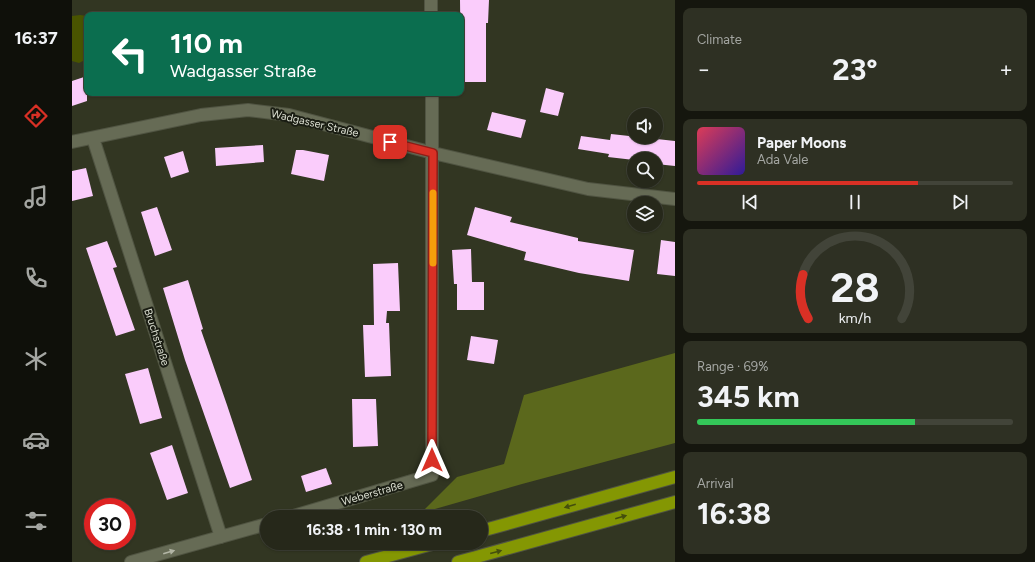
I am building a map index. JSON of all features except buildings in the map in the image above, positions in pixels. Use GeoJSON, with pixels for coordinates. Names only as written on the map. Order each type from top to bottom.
{"type":"FeatureCollection","features":[{"type":"Feature","properties":{"kind":"highway"},"geometry":{"type":"LineString","coordinates":[[488,529],[675,477]]}},
{"type":"Feature","properties":{"kind":"highway"},"geometry":{"type":"LineString","coordinates":[[458,562],[675,502]]}},
{"type":"Feature","properties":{"kind":"highway"},"geometry":{"type":"LineString","coordinates":[[366,562],[410,550]]}},
{"type":"Feature","properties":{"kind":"street"},"geometry":{"type":"LineString","coordinates":[[431,0],[431,12]]}},
{"type":"Feature","properties":{"kind":"street","name":"Weberstraße"},"geometry":{"type":"LineString","coordinates":[[314,510],[432,475],[432,96]]}},
{"type":"Feature","properties":{"kind":"street","name":"Wadgasser Straße"},"geometry":{"type":"LineString","coordinates":[[72,142],[201,115],[248,110],[289,115],[433,153],[588,189],[675,199]]}},
{"type":"Feature","properties":{"kind":"street","name":"Bruchstraße"},"geometry":{"type":"LineString","coordinates":[[93,138],[221,537]]}},
{"type":"Feature","properties":{"kind":"street"},"geometry":{"type":"LineString","coordinates":[[131,562],[260,526]]}},
{"type":"Feature","properties":{"kind":"shaded area"},"geometry":{"type":"Polygon","coordinates":[[[72,16],[84,16],[84,60],[79,63],[72,61],[72,16]]]}},
{"type":"Feature","properties":{"kind":"shaded area"},"geometry":{"type":"Polygon","coordinates":[[[675,353],[675,443],[431,510],[424,510],[457,477],[504,464],[524,395],[675,353]]]}},
{"type":"Feature","properties":{"kind":"slow traffic"},"geometry":{"type":"LineString","coordinates":[[433,193],[433,263]]}},
{"type":"Feature","properties":{"kind":"route"},"geometry":{"type":"LineString","coordinates":[[390,142],[433,153],[432,460]]}}]}
